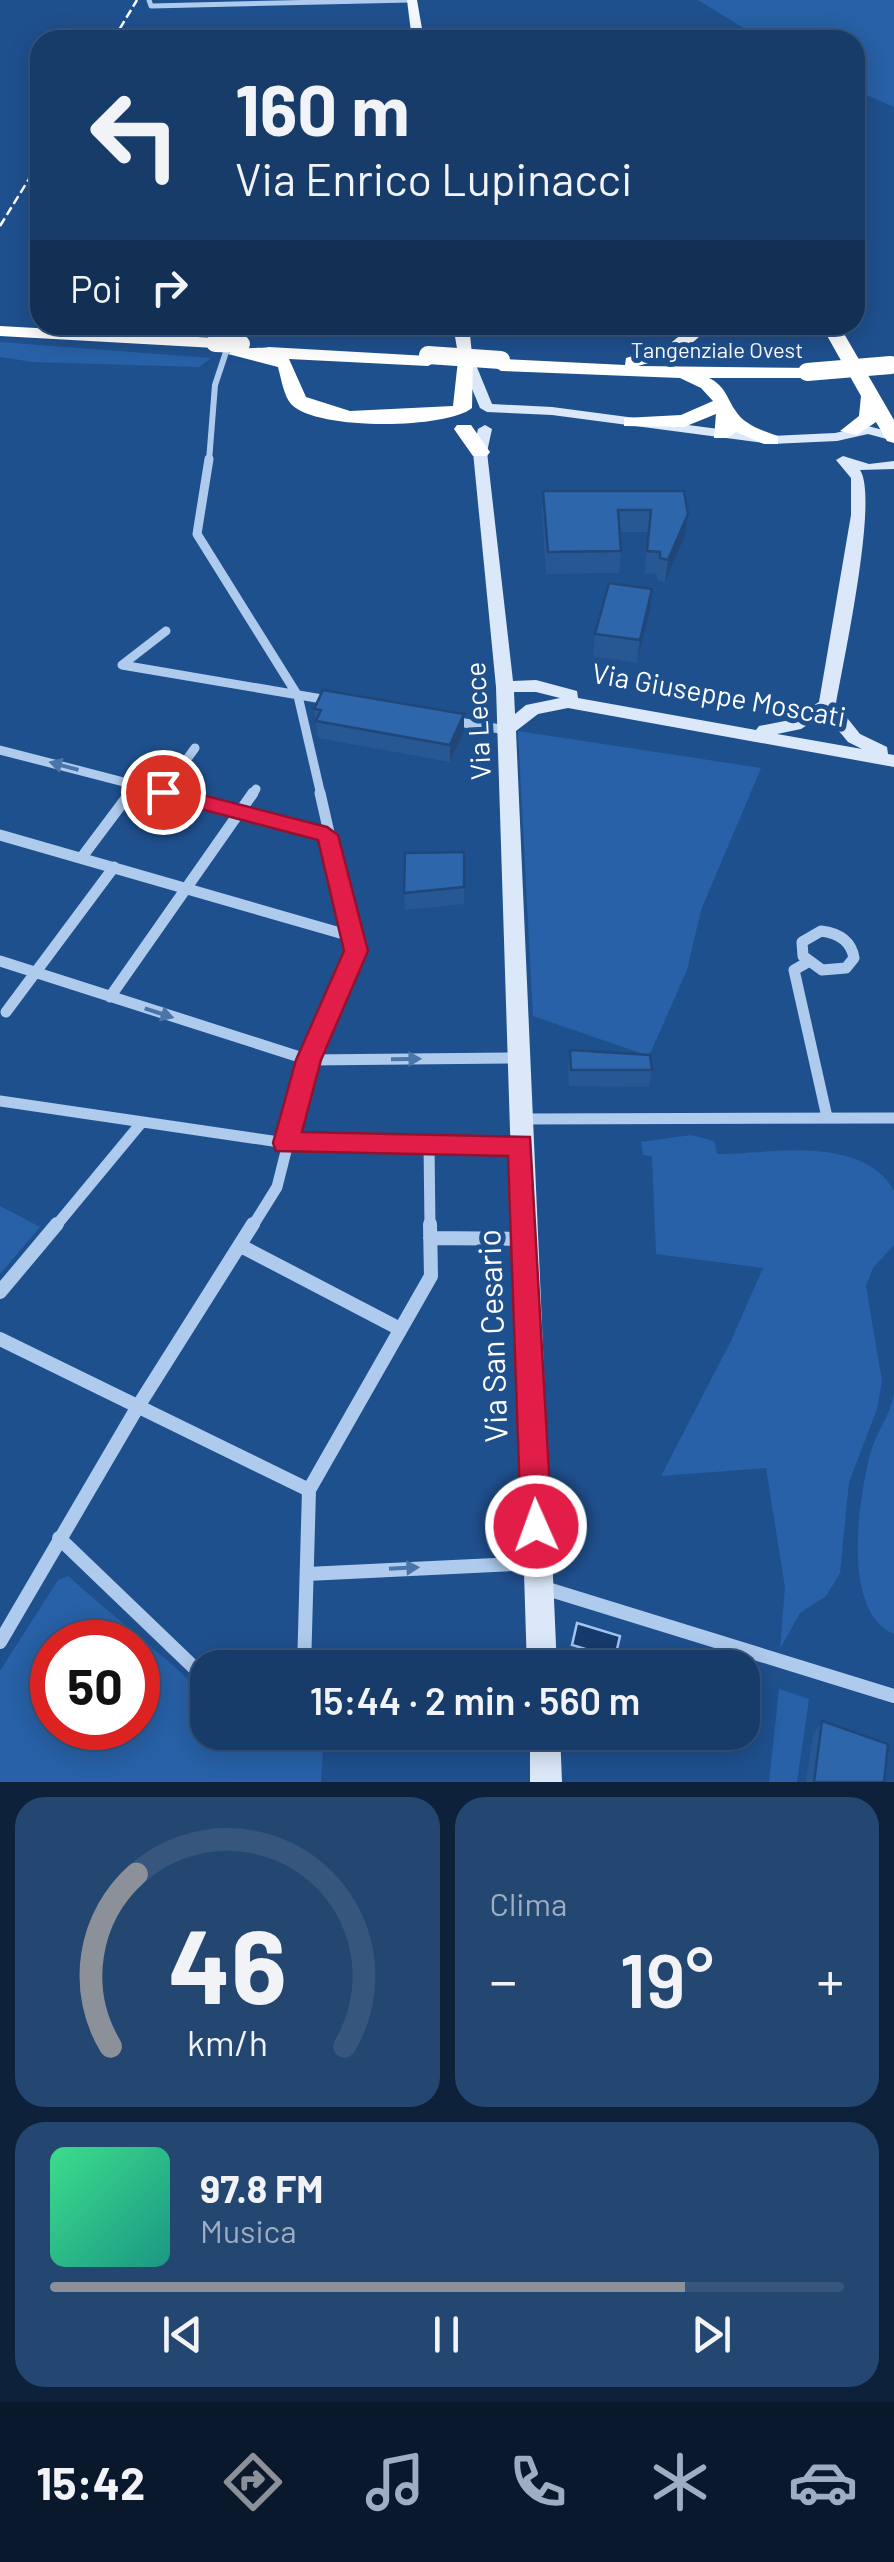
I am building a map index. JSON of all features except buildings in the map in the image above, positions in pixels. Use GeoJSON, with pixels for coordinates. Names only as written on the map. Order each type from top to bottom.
{"type":"FeatureCollection","features":[{"type":"Feature","properties":{"kind":"highway"},"geometry":{"type":"LineString","coordinates":[[6,334],[239,350],[280,360],[290,369],[298,400],[316,411],[474,418],[468,360]]}},
{"type":"Feature","properties":{"kind":"highway"},"geometry":{"type":"LineString","coordinates":[[6,334],[214,348]]}},
{"type":"Feature","properties":{"kind":"highway"},"geometry":{"type":"LineString","coordinates":[[526,361],[645,360],[673,350],[692,335]]}},
{"type":"Feature","properties":{"kind":"highway"},"geometry":{"type":"LineString","coordinates":[[700,335],[698,347],[716,360],[803,368]]}},
{"type":"Feature","properties":{"kind":"highway"},"geometry":{"type":"LineString","coordinates":[[836,335],[894,437]]}},
{"type":"Feature","properties":{"kind":"highway","name":"Tangenziale Ovest"},"geometry":{"type":"LineString","coordinates":[[239,350],[667,368],[803,368],[891,362]]}},
{"type":"Feature","properties":{"kind":"highway"},"geometry":{"type":"LineString","coordinates":[[293,386],[304,375],[330,363],[426,359]]}},
{"type":"Feature","properties":{"kind":"highway","name":"Tangenziale Ovest"},"geometry":{"type":"LineString","coordinates":[[501,362],[546,368],[803,368]]}},
{"type":"Feature","properties":{"kind":"highway"},"geometry":{"type":"LineString","coordinates":[[546,368],[692,378],[714,385],[724,404],[748,432],[779,441]]}},
{"type":"Feature","properties":{"kind":"highway"},"geometry":{"type":"LineString","coordinates":[[632,422],[684,421],[724,404],[745,379],[803,368]]}},
{"type":"Feature","properties":{"kind":"highway"},"geometry":{"type":"LineString","coordinates":[[843,434],[869,418],[870,396]]}},
{"type":"Feature","properties":{"kind":"highway"},"geometry":{"type":"LineString","coordinates":[[720,434],[728,429],[724,404]]}},
{"type":"Feature","properties":{"kind":"main road"},"geometry":{"type":"LineString","coordinates":[[411,0],[416,30]]}},
{"type":"Feature","properties":{"kind":"main road"},"geometry":{"type":"LineString","coordinates":[[463,335],[468,360]]}},
{"type":"Feature","properties":{"kind":"main road"},"geometry":{"type":"LineString","coordinates":[[474,418],[552,411],[779,441],[845,461],[891,466]]}},
{"type":"Feature","properties":{"kind":"main road","name":"Via Lecce"},"geometry":{"type":"LineString","coordinates":[[474,418],[505,692],[514,1000]]}},
{"type":"Feature","properties":{"kind":"main road"},"geometry":{"type":"LineString","coordinates":[[779,441],[868,430],[894,437]]}},
{"type":"Feature","properties":{"kind":"main road"},"geometry":{"type":"LineString","coordinates":[[820,742],[859,515],[858,478],[833,450],[843,434]]}},
{"type":"Feature","properties":{"kind":"main road"},"geometry":{"type":"LineString","coordinates":[[859,515],[876,478],[891,466]]}},
{"type":"Feature","properties":{"kind":"main road"},"geometry":{"type":"LineString","coordinates":[[502,655],[517,675],[536,686]]}},
{"type":"Feature","properties":{"kind":"main road","name":"Via Giuseppe Moscati"},"geometry":{"type":"LineString","coordinates":[[505,692],[536,686],[820,742]]}},
{"type":"Feature","properties":{"kind":"main road","name":"Via Giuseppe Moscati"},"geometry":{"type":"LineString","coordinates":[[505,692],[552,703],[594,706],[890,755]]}},
{"type":"Feature","properties":{"kind":"main road","name":"Via Giuseppe Moscati"},"geometry":{"type":"LineString","coordinates":[[506,730],[532,710],[552,703]]}},
{"type":"Feature","properties":{"kind":"main road"},"geometry":{"type":"LineString","coordinates":[[766,730],[825,712]]}},
{"type":"Feature","properties":{"kind":"main road"},"geometry":{"type":"LineString","coordinates":[[825,712],[854,738],[890,755]]}},
{"type":"Feature","properties":{"kind":"main road","name":"Via San Cesario"},"geometry":{"type":"LineString","coordinates":[[514,1000],[541,1650]]}},
{"type":"Feature","properties":{"kind":"main road"},"geometry":{"type":"LineString","coordinates":[[545,1750],[546,1782]]}},
{"type":"Feature","properties":{"kind":"street"},"geometry":{"type":"LineString","coordinates":[[149,0],[146,5],[151,6],[411,0]]}},
{"type":"Feature","properties":{"kind":"street"},"geometry":{"type":"LineString","coordinates":[[0,1642],[137,1408],[277,1188],[309,1060],[356,951],[298,696],[198,534],[213,434],[214,385],[232,335]]}},
{"type":"Feature","properties":{"kind":"street"},"geometry":{"type":"LineString","coordinates":[[166,631],[122,664],[336,702]]}},
{"type":"Feature","properties":{"kind":"street"},"geometry":{"type":"LineString","coordinates":[[450,721],[506,730]]}},
{"type":"Feature","properties":{"kind":"street"},"geometry":{"type":"LineString","coordinates":[[163,792],[195,748]]}},
{"type":"Feature","properties":{"kind":"street"},"geometry":{"type":"LineString","coordinates":[[0,750],[327,835]]}},
{"type":"Feature","properties":{"kind":"street"},"geometry":{"type":"LineString","coordinates":[[82,858],[136,785]]}},
{"type":"Feature","properties":{"kind":"street"},"geometry":{"type":"LineString","coordinates":[[110,997],[256,789]]}},
{"type":"Feature","properties":{"kind":"street"},"geometry":{"type":"LineString","coordinates":[[0,835],[354,936]]}},
{"type":"Feature","properties":{"kind":"street"},"geometry":{"type":"LineString","coordinates":[[6,1012],[114,867]]}},
{"type":"Feature","properties":{"kind":"street"},"geometry":{"type":"LineString","coordinates":[[812,933],[838,935],[854,952],[852,964],[839,970],[822,970],[808,962],[802,942],[812,933]]}},
{"type":"Feature","properties":{"kind":"street"},"geometry":{"type":"LineString","coordinates":[[0,961],[309,1060],[516,1058]]}},
{"type":"Feature","properties":{"kind":"street"},"geometry":{"type":"LineString","coordinates":[[808,962],[794,970],[827,1117]]}},
{"type":"Feature","properties":{"kind":"street"},"geometry":{"type":"LineString","coordinates":[[0,1100],[286,1143],[429,1144],[520,1132],[827,1117],[894,1118]]}},
{"type":"Feature","properties":{"kind":"street"},"geometry":{"type":"LineString","coordinates":[[0,1292],[142,1122]]}},
{"type":"Feature","properties":{"kind":"street"},"geometry":{"type":"LineString","coordinates":[[305,1650],[308,1490],[431,1276],[429,1144]]}},
{"type":"Feature","properties":{"kind":"street"},"geometry":{"type":"LineString","coordinates":[[430,1238],[525,1239]]}},
{"type":"Feature","properties":{"kind":"street"},"geometry":{"type":"LineString","coordinates":[[241,1246],[400,1329]]}},
{"type":"Feature","properties":{"kind":"street"},"geometry":{"type":"LineString","coordinates":[[0,1339],[308,1490]]}},
{"type":"Feature","properties":{"kind":"street"},"geometry":{"type":"LineString","coordinates":[[59,1538],[190,1663]]}},
{"type":"Feature","properties":{"kind":"street"},"geometry":{"type":"LineString","coordinates":[[307,1574],[539,1575],[894,1696]]}},
{"type":"Feature","properties":{"kind":"shaded area"},"geometry":{"type":"Polygon","coordinates":[[[698,0],[894,0],[894,107],[865,94],[865,30],[747,30],[698,0]]]}},
{"type":"Feature","properties":{"kind":"shaded area"},"geometry":{"type":"Polygon","coordinates":[[[0,342],[211,358],[199,367],[33,362],[0,357],[0,342]]]}},
{"type":"Feature","properties":{"kind":"shaded area"},"geometry":{"type":"Polygon","coordinates":[[[518,731],[761,768],[701,910],[687,970],[649,1056],[533,1016],[518,731]]]}},
{"type":"Feature","properties":{"kind":"shaded area"},"geometry":{"type":"Polygon","coordinates":[[[691,1135],[714,1141],[717,1154],[838,1154],[880,1173],[894,1191],[894,1245],[873,1268],[866,1286],[882,1381],[877,1409],[849,1482],[840,1573],[826,1596],[800,1613],[780,1649],[785,1587],[766,1468],[661,1476],[731,1341],[763,1268],[656,1254],[652,1156],[643,1155],[641,1142],[691,1135]]]}},
{"type":"Feature","properties":{"kind":"shaded area"},"geometry":{"type":"Polygon","coordinates":[[[0,1206],[40,1227],[0,1274],[0,1206]]]}},
{"type":"Feature","properties":{"kind":"shaded area"},"geometry":{"type":"Polygon","coordinates":[[[894,1394],[894,1634],[877,1621],[866,1602],[858,1551],[866,1471],[894,1394]]]}},
{"type":"Feature","properties":{"kind":"shaded area"},"geometry":{"type":"Polygon","coordinates":[[[68,1576],[120,1620],[33,1620],[58,1580],[68,1576]]]}},
{"type":"Feature","properties":{"kind":"shaded area"},"geometry":{"type":"Polygon","coordinates":[[[577,1623],[620,1636],[617,1650],[589,1650],[572,1645],[577,1623]]]}},
{"type":"Feature","properties":{"kind":"shaded area"},"geometry":{"type":"Polygon","coordinates":[[[30,1624],[30,1750],[160,1750],[160,1654],[190,1681],[190,1750],[323,1750],[321,1782],[0,1782],[0,1671],[30,1624]]]}},
{"type":"Feature","properties":{"kind":"shaded area"},"geometry":{"type":"Polygon","coordinates":[[[779,1689],[809,1699],[797,1782],[769,1782],[779,1689]]]}},
{"type":"Feature","properties":{"kind":"railway"},"geometry":{"type":"LineString","coordinates":[[119,30],[137,0]]}},
{"type":"Feature","properties":{"kind":"railway"},"geometry":{"type":"LineString","coordinates":[[0,226],[30,177]]}},
{"type":"Feature","properties":{"kind":"route"},"geometry":{"type":"LineString","coordinates":[[163,792],[327,835],[356,951],[309,1060],[286,1143],[521,1145],[536,1526]]}}]}
